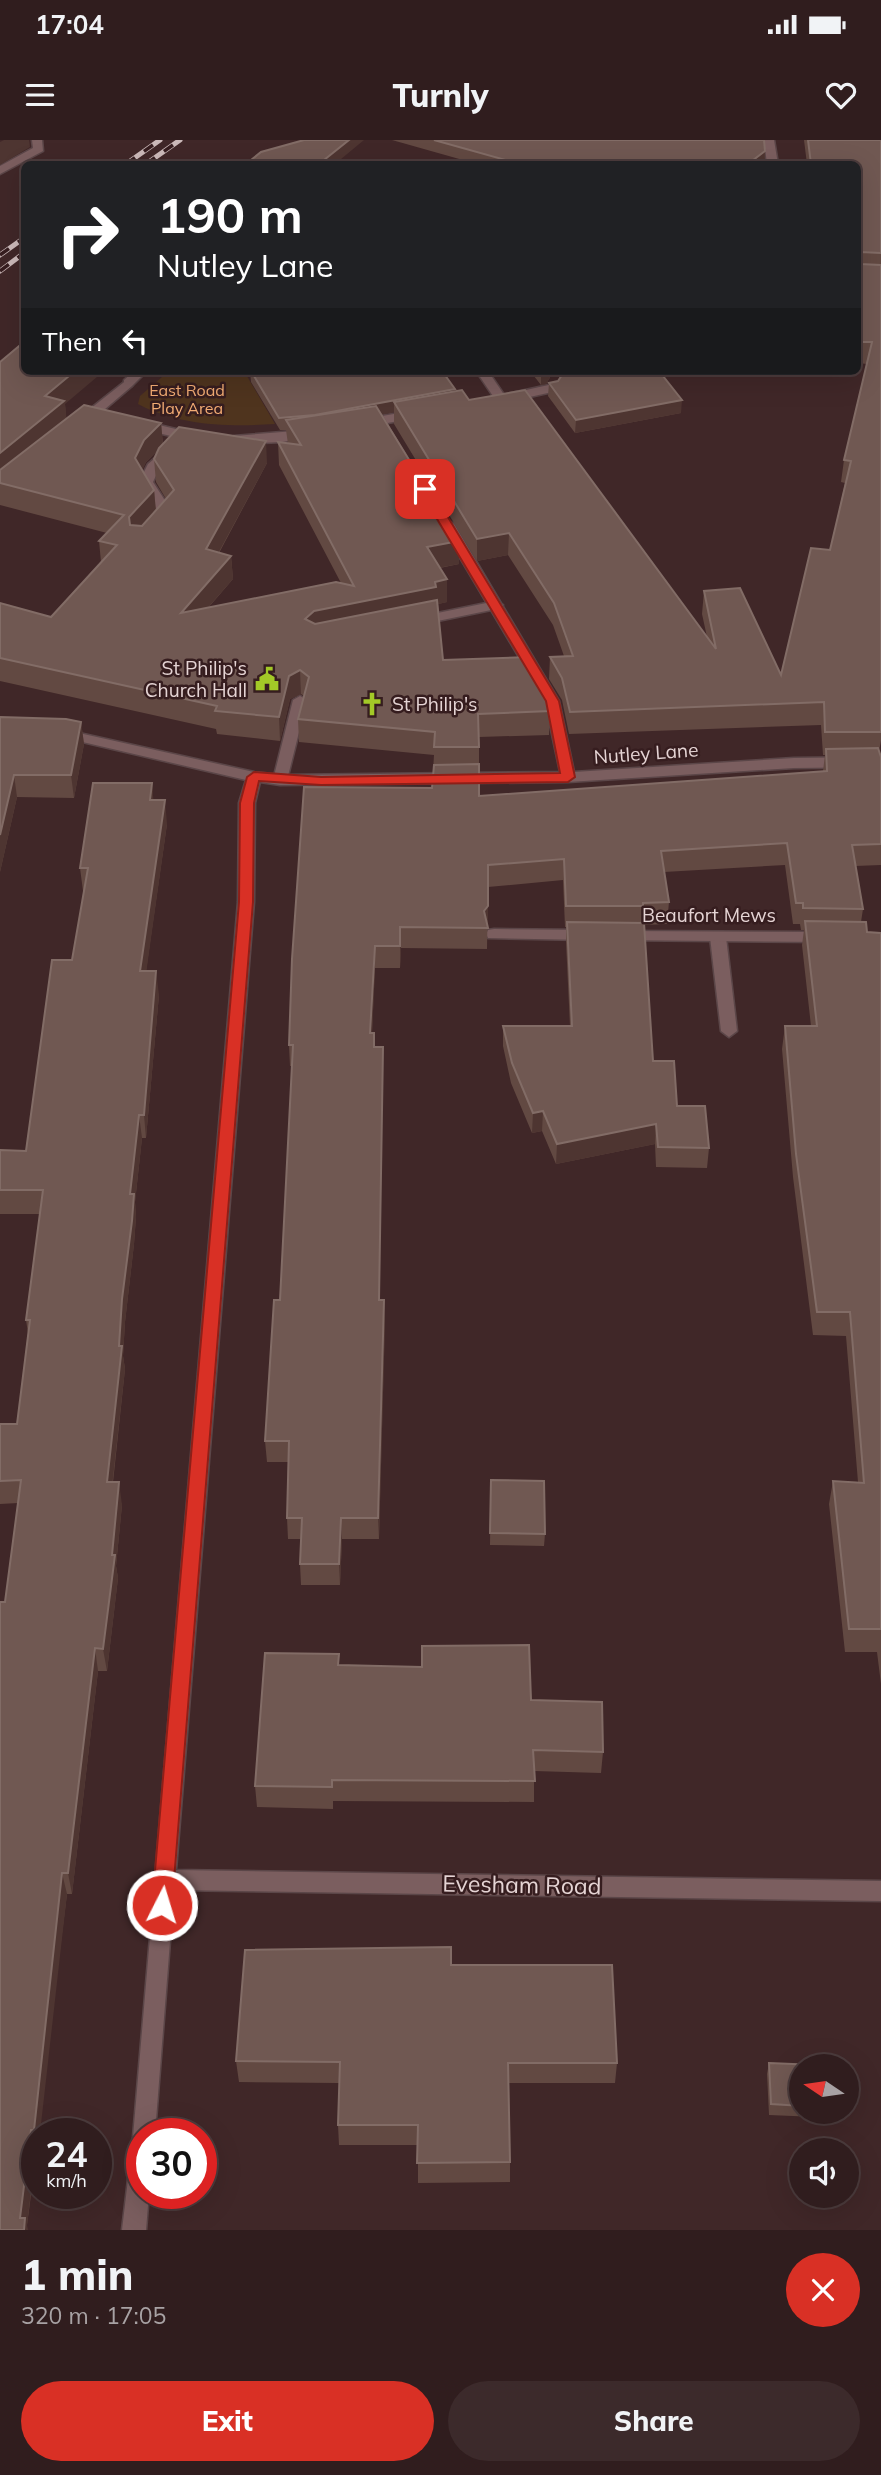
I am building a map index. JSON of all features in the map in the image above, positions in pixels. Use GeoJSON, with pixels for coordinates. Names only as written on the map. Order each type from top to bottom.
{"type":"FeatureCollection","features":[{"type":"Feature","properties":{"kind":"street"},"geometry":{"type":"LineString","coordinates":[[0,171],[38,149],[37,140]]}},
{"type":"Feature","properties":{"kind":"street"},"geometry":{"type":"LineString","coordinates":[[769,140],[772,161]]}},
{"type":"Feature","properties":{"kind":"street"},"geometry":{"type":"LineString","coordinates":[[137,375],[101,416],[184,436],[247,440],[282,438],[320,431]]}},
{"type":"Feature","properties":{"kind":"street"},"geometry":{"type":"LineString","coordinates":[[484,375],[494,400],[553,388],[556,380],[568,378]]}},
{"type":"Feature","properties":{"kind":"street"},"geometry":{"type":"LineString","coordinates":[[381,424],[435,411]]}},
{"type":"Feature","properties":{"kind":"street"},"geometry":{"type":"LineString","coordinates":[[148,533],[166,513],[146,482],[153,467],[184,436]]}},
{"type":"Feature","properties":{"kind":"street"},"geometry":{"type":"LineString","coordinates":[[439,512],[552,701],[568,777]]}},
{"type":"Feature","properties":{"kind":"street"},"geometry":{"type":"LineString","coordinates":[[406,623],[496,605]]}},
{"type":"Feature","properties":{"kind":"street"},"geometry":{"type":"LineString","coordinates":[[280,780],[300,700]]}},
{"type":"Feature","properties":{"kind":"street","name":"Nutley Lane"},"geometry":{"type":"LineString","coordinates":[[51,730],[254,777],[280,780],[568,777],[794,763],[881,762]]}},
{"type":"Feature","properties":{"kind":"street"},"geometry":{"type":"LineString","coordinates":[[144,2118],[246,902],[247,803],[254,777]]}},
{"type":"Feature","properties":{"kind":"street","name":"Beaufort Mews"},"geometry":{"type":"LineString","coordinates":[[494,934],[840,937]]}},
{"type":"Feature","properties":{"kind":"street"},"geometry":{"type":"LineString","coordinates":[[718,937],[729,1031]]}},
{"type":"Feature","properties":{"kind":"street","name":"Evesham Road"},"geometry":{"type":"LineString","coordinates":[[164,1880],[881,1891]]}},
{"type":"Feature","properties":{"kind":"street"},"geometry":{"type":"LineString","coordinates":[[134,2230],[136,2209]]}},
{"type":"Feature","properties":{"kind":"green space","name":"East Road Play Area"},"geometry":{"type":"Polygon","coordinates":[[[164,375],[246,375],[275,424],[240,425],[188,421],[138,404],[140,396],[164,375]]]}},
{"type":"Feature","properties":{"kind":"building"},"geometry":{"type":"Polygon","coordinates":[[[304,140],[349,140],[323,161],[250,161],[261,152],[304,140]]]}},
{"type":"Feature","properties":{"kind":"building"},"geometry":{"type":"Polygon","coordinates":[[[434,140],[764,140],[765,151],[752,161],[509,161],[434,140]]]}},
{"type":"Feature","properties":{"kind":"building"},"geometry":{"type":"Polygon","coordinates":[[[808,140],[881,140],[881,253],[861,252],[861,161],[811,161],[808,140]]]}},
{"type":"Feature","properties":{"kind":"building"},"geometry":{"type":"Polygon","coordinates":[[[861,264],[881,265],[881,732],[825,732],[824,702],[570,712],[562,678],[550,657],[573,656],[554,603],[509,533],[477,539],[394,402],[462,390],[469,400],[525,390],[716,649],[704,591],[740,588],[781,675],[811,548],[830,550],[851,461],[844,460],[872,342],[861,342],[861,264]]]}},
{"type":"Feature","properties":{"kind":"building"},"geometry":{"type":"Polygon","coordinates":[[[21,344],[21,375],[70,375],[45,396],[64,401],[0,453],[0,362],[21,344]]]}},
{"type":"Feature","properties":{"kind":"building"},"geometry":{"type":"Polygon","coordinates":[[[253,375],[445,375],[455,389],[315,415],[279,418],[253,375]]]}},
{"type":"Feature","properties":{"kind":"building"},"geometry":{"type":"Polygon","coordinates":[[[562,375],[662,375],[682,400],[576,420],[549,383],[558,381],[562,375]]]}},
{"type":"Feature","properties":{"kind":"building"},"geometry":{"type":"Polygon","coordinates":[[[84,405],[161,423],[144,440],[135,458],[154,490],[129,517],[130,525],[142,526],[174,490],[154,459],[159,448],[179,427],[266,441],[206,549],[231,556],[181,613],[336,582],[354,586],[278,442],[301,445],[286,420],[376,406],[459,541],[427,547],[447,579],[435,582],[436,587],[314,611],[305,619],[315,624],[437,600],[443,660],[530,657],[543,679],[550,711],[478,714],[479,747],[434,747],[435,732],[298,719],[309,677],[300,670],[289,676],[279,717],[215,711],[217,706],[0,658],[0,603],[51,617],[117,545],[99,541],[124,515],[0,483],[0,470],[84,405]]]}},
{"type":"Feature","properties":{"kind":"building"},"geometry":{"type":"Polygon","coordinates":[[[0,717],[81,722],[71,775],[14,775],[0,835],[0,717]]]}},
{"type":"Feature","properties":{"kind":"building"},"geometry":{"type":"Polygon","coordinates":[[[878,748],[881,757],[881,844],[852,845],[863,909],[803,908],[803,903],[796,903],[787,843],[661,851],[669,902],[643,903],[643,906],[566,906],[564,859],[488,865],[488,906],[484,911],[488,928],[400,927],[400,946],[375,946],[370,1033],[374,1033],[374,1047],[383,1047],[379,1300],[384,1300],[378,1518],[341,1518],[339,1564],[300,1564],[302,1518],[287,1518],[289,1441],[265,1441],[274,1300],[280,1300],[293,1045],[289,1045],[292,959],[304,787],[432,788],[434,765],[479,764],[479,796],[827,771],[826,749],[878,748]]]}},
{"type":"Feature","properties":{"kind":"building"},"geometry":{"type":"Polygon","coordinates":[[[93,783],[152,783],[150,800],[165,800],[140,971],[156,971],[144,1115],[139,1115],[130,1194],[134,1194],[132,1221],[122,1299],[119,1346],[122,1346],[107,1482],[119,1482],[112,1555],[115,1555],[103,1649],[95,1648],[68,1873],[62,1873],[35,2118],[21,2118],[20,2218],[25,2218],[24,2230],[0,2230],[0,1602],[5,1602],[21,1480],[0,1481],[0,1424],[17,1424],[30,1320],[26,1320],[43,1190],[0,1190],[0,1150],[26,1151],[52,960],[72,960],[88,868],[80,868],[93,783]]]}},
{"type":"Feature","properties":{"kind":"building"},"geometry":{"type":"Polygon","coordinates":[[[805,921],[866,922],[867,932],[881,933],[881,1629],[849,1629],[833,1481],[864,1483],[850,1312],[817,1312],[796,1154],[785,1026],[817,1026],[805,921]]]}},
{"type":"Feature","properties":{"kind":"building"},"geometry":{"type":"Polygon","coordinates":[[[567,922],[644,923],[653,1061],[674,1061],[677,1106],[705,1106],[709,1148],[658,1147],[656,1124],[557,1144],[543,1111],[533,1113],[512,1063],[503,1026],[572,1026],[567,922]]]}},
{"type":"Feature","properties":{"kind":"building"},"geometry":{"type":"Polygon","coordinates":[[[491,1480],[544,1481],[545,1534],[490,1533],[491,1480]]]}},
{"type":"Feature","properties":{"kind":"building"},"geometry":{"type":"Polygon","coordinates":[[[529,1645],[531,1700],[602,1702],[603,1752],[533,1750],[535,1781],[332,1780],[332,1787],[255,1786],[265,1653],[339,1654],[338,1665],[422,1667],[422,1646],[529,1645]]]}},
{"type":"Feature","properties":{"kind":"building"},"geometry":{"type":"Polygon","coordinates":[[[451,1947],[451,1965],[612,1965],[617,2063],[508,2063],[510,2162],[417,2163],[418,2125],[338,2125],[340,2062],[236,2061],[245,1950],[451,1947]]]}},
{"type":"Feature","properties":{"kind":"building"},"geometry":{"type":"Polygon","coordinates":[[[769,2063],[789,2064],[789,2105],[771,2104],[769,2063]]]}},
{"type":"Feature","properties":{"kind":"railway"},"geometry":{"type":"LineString","coordinates":[[130,161],[160,140]]}},
{"type":"Feature","properties":{"kind":"railway"},"geometry":{"type":"LineString","coordinates":[[150,161],[180,140]]}},
{"type":"Feature","properties":{"kind":"railway"},"geometry":{"type":"LineString","coordinates":[[0,255],[21,240]]}},
{"type":"Feature","properties":{"kind":"railway"},"geometry":{"type":"LineString","coordinates":[[0,271],[21,255]]}},
{"type":"Feature","properties":{"kind":"place","name":"St Philip's Church Hall"},"geometry":{"type":"Point","coordinates":[267,679]}},
{"type":"Feature","properties":{"kind":"place","name":"St Philip's"},"geometry":{"type":"Point","coordinates":[372,704]}},
{"type":"Feature","properties":{"kind":"route"},"geometry":{"type":"LineString","coordinates":[[162,1905],[246,902],[247,803],[254,777],[321,781],[568,777],[552,701],[425,489]]}}]}
